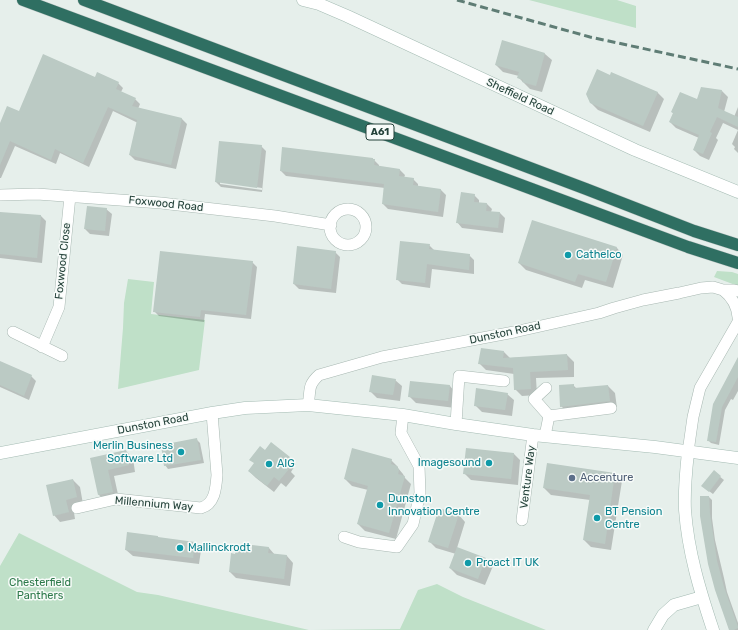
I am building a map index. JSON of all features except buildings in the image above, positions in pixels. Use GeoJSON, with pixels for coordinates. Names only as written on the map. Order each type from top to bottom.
{"type":"FeatureCollection","features":[{"type":"Feature","properties":{"kind":"highway","name":"A61"},"geometry":{"type":"LineString","coordinates":[[23,0],[688,247],[738,263]]}},
{"type":"Feature","properties":{"kind":"highway","name":"A61"},"geometry":{"type":"LineString","coordinates":[[84,0],[694,231],[738,245]]}},
{"type":"Feature","properties":{"kind":"main road","name":"Sheffield Road"},"geometry":{"type":"LineString","coordinates":[[303,0],[319,4],[347,16],[635,150],[738,192]]}},
{"type":"Feature","properties":{"kind":"main road","name":"Dunston Road"},"geometry":{"type":"LineString","coordinates":[[0,453],[212,413],[245,408],[308,405],[403,415],[539,435],[655,447],[738,458]]}},
{"type":"Feature","properties":{"kind":"main road"},"geometry":{"type":"LineString","coordinates":[[688,452],[685,510],[690,553],[713,630]]}},
{"type":"Feature","properties":{"kind":"main road"},"geometry":{"type":"LineString","coordinates":[[654,630],[663,615],[674,605],[702,597]]}},
{"type":"Feature","properties":{"kind":"street","name":"Foxwood Road"},"geometry":{"type":"LineString","coordinates":[[0,195],[37,194],[162,203],[275,216],[331,225]]}},
{"type":"Feature","properties":{"kind":"street","name":"Foxwood Close"},"geometry":{"type":"LineString","coordinates":[[42,347],[58,306],[70,196]]}},
{"type":"Feature","properties":{"kind":"street","name":"Dunston Road"},"geometry":{"type":"LineString","coordinates":[[308,405],[312,381],[319,375],[382,357],[514,332],[599,313],[642,300],[701,288],[713,287],[723,290],[738,291]]}},
{"type":"Feature","properties":{"kind":"street"},"geometry":{"type":"LineString","coordinates":[[723,290],[736,305],[738,317]]}},
{"type":"Feature","properties":{"kind":"street"},"geometry":{"type":"LineString","coordinates":[[688,452],[693,417],[700,388],[738,322]]}},
{"type":"Feature","properties":{"kind":"street"},"geometry":{"type":"LineString","coordinates":[[13,332],[62,356]]}},
{"type":"Feature","properties":{"kind":"street"},"geometry":{"type":"LineString","coordinates":[[456,424],[459,376],[504,381]]}},
{"type":"Feature","properties":{"kind":"street"},"geometry":{"type":"LineString","coordinates":[[546,388],[534,399],[549,416],[611,408]]}},
{"type":"Feature","properties":{"kind":"street","name":"Millennium Way"},"geometry":{"type":"LineString","coordinates":[[77,508],[116,498],[201,508],[205,507],[213,498],[217,484],[212,413]]}},
{"type":"Feature","properties":{"kind":"street"},"geometry":{"type":"LineString","coordinates":[[344,537],[359,542],[396,547],[413,524],[420,493],[419,466],[401,433],[403,415]]}},
{"type":"Feature","properties":{"kind":"street","name":"Venture Way"},"geometry":{"type":"LineString","coordinates":[[522,520],[539,435],[549,416]]}},
{"type":"Feature","properties":{"kind":"green space"},"geometry":{"type":"Polygon","coordinates":[[[529,0],[617,0],[636,6],[636,28],[529,0]]]}},
{"type":"Feature","properties":{"kind":"green space"},"geometry":{"type":"Polygon","coordinates":[[[717,271],[738,274],[738,286],[714,277],[717,271]]]}},
{"type":"Feature","properties":{"kind":"green space"},"geometry":{"type":"Polygon","coordinates":[[[128,279],[154,282],[151,314],[205,320],[199,370],[118,389],[124,303],[128,279]]]}},
{"type":"Feature","properties":{"kind":"green space","name":"Chesterfield Panthers"},"geometry":{"type":"Polygon","coordinates":[[[19,533],[137,592],[158,595],[309,630],[0,630],[0,566],[19,533]]]}},
{"type":"Feature","properties":{"kind":"green space"},"geometry":{"type":"Polygon","coordinates":[[[437,584],[463,597],[546,630],[310,630],[400,629],[418,590],[437,584]]]}},
{"type":"Feature","properties":{"kind":"railway"},"geometry":{"type":"LineString","coordinates":[[457,0],[590,37],[738,69]]}},
{"type":"Feature","properties":{"kind":"place","name":"Cathelco"},"geometry":{"type":"Point","coordinates":[568,255]}},
{"type":"Feature","properties":{"kind":"place","name":"Merlin Business Software Ltd"},"geometry":{"type":"Point","coordinates":[181,452]}},
{"type":"Feature","properties":{"kind":"place","name":"Imagesound"},"geometry":{"type":"Point","coordinates":[489,463]}},
{"type":"Feature","properties":{"kind":"place","name":"AIG"},"geometry":{"type":"Point","coordinates":[269,464]}},
{"type":"Feature","properties":{"kind":"place","name":"Accenture"},"geometry":{"type":"Point","coordinates":[572,478]}},
{"type":"Feature","properties":{"kind":"place","name":"Dunston Innovation Centre"},"geometry":{"type":"Point","coordinates":[380,505]}},
{"type":"Feature","properties":{"kind":"place","name":"BT Pension Centre"},"geometry":{"type":"Point","coordinates":[597,518]}},
{"type":"Feature","properties":{"kind":"place","name":"Mallinckrodt"},"geometry":{"type":"Point","coordinates":[180,548]}},
{"type":"Feature","properties":{"kind":"place","name":"Proact IT UK"},"geometry":{"type":"Point","coordinates":[468,563]}}]}
